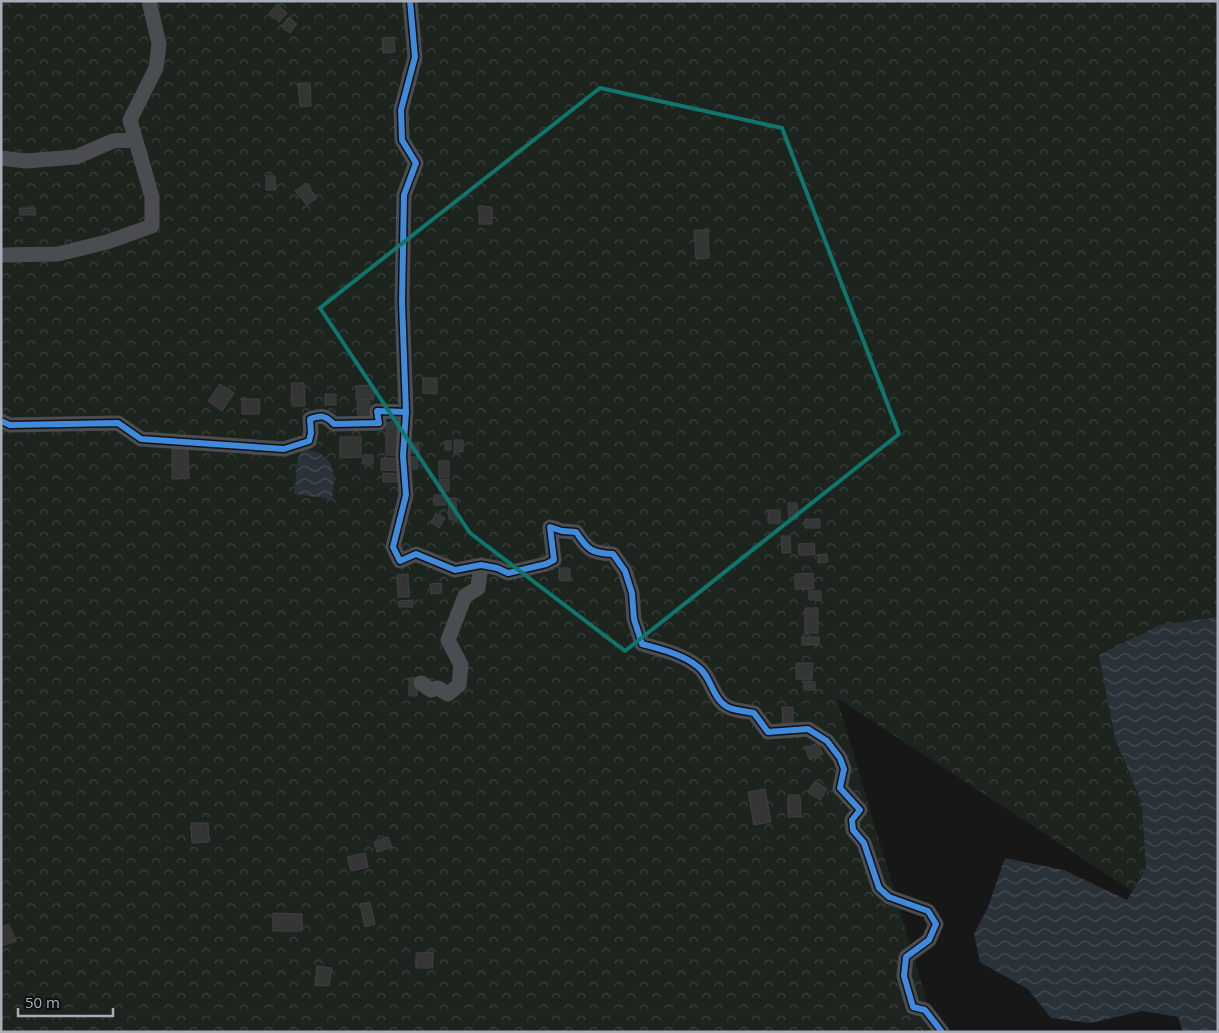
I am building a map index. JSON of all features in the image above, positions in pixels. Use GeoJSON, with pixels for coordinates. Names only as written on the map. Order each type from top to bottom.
{"type":"FeatureCollection","features":[{"type":"Feature","properties":{"kind":"street"},"geometry":{"type":"LineString","coordinates":[[1,255],[58,254],[107,242],[152,226],[152,198],[130,120],[156,68],[159,44],[149,1]]}},
{"type":"Feature","properties":{"kind":"street"},"geometry":{"type":"LineString","coordinates":[[410,1],[415,57],[401,110],[402,140],[416,162],[404,195],[402,302],[406,412],[403,456],[406,495],[393,547],[400,561],[416,554],[455,570],[481,565],[497,568],[508,573],[546,564],[554,560],[550,527],[562,532],[576,532],[586,547],[595,554],[613,554],[625,571],[632,593],[634,619],[642,644],[676,655],[698,666],[709,681],[716,696],[729,708],[754,713],[768,732],[808,729],[827,742],[840,758],[844,769],[840,788],[860,810],[852,820],[853,830],[864,843],[879,888],[889,897],[928,911],[936,924],[928,940],[906,957],[904,976],[913,1007],[925,1010],[942,1032]]}},
{"type":"Feature","properties":{"kind":"street"},"geometry":{"type":"LineString","coordinates":[[1,158],[26,161],[76,157],[113,141],[136,139]]}},
{"type":"Feature","properties":{"kind":"street"},"geometry":{"type":"LineString","coordinates":[[1,421],[10,425],[118,423],[141,439],[284,449],[309,441],[311,433],[310,419],[320,415],[327,416],[334,424],[379,423],[377,411],[406,412]]}},
{"type":"Feature","properties":{"kind":"street"},"geometry":{"type":"LineString","coordinates":[[420,683],[431,690],[438,688],[448,694],[459,686],[462,665],[448,640],[465,596],[478,588],[481,565]]}},
{"type":"Feature","properties":{"kind":"highlighted area"},"geometry":{"type":"Polygon","coordinates":[[[600,88],[782,128],[899,434],[625,651],[470,533],[320,308],[600,88]]]}},
{"type":"Feature","properties":{"kind":"green space"},"geometry":{"type":"Polygon","coordinates":[[[1,1],[1218,1],[1218,947],[837,698],[936,1032],[1,1032],[1,1]]]}},
{"type":"Feature","properties":{"kind":"water"},"geometry":{"type":"Polygon","coordinates":[[[302,449],[321,454],[331,465],[334,480],[332,499],[294,494],[297,465],[302,449]]]}},
{"type":"Feature","properties":{"kind":"water"},"geometry":{"type":"Polygon","coordinates":[[[1218,617],[1218,1032],[1183,1032],[1178,1017],[1142,1011],[1091,1023],[1051,1018],[1028,989],[980,962],[974,934],[988,907],[1005,858],[1064,870],[1127,900],[1146,869],[1142,804],[1115,738],[1099,655],[1160,625],[1218,617]]]}},
{"type":"Feature","properties":{"kind":"building"},"geometry":{"type":"Polygon","coordinates":[[[277,4],[287,13],[279,22],[269,13],[277,4]]]}},
{"type":"Feature","properties":{"kind":"building"},"geometry":{"type":"Polygon","coordinates":[[[289,17],[297,24],[290,33],[281,26],[289,17]]]}},
{"type":"Feature","properties":{"kind":"building"},"geometry":{"type":"Polygon","coordinates":[[[394,37],[395,52],[383,53],[382,38],[394,37]]]}},
{"type":"Feature","properties":{"kind":"building"},"geometry":{"type":"Polygon","coordinates":[[[298,83],[310,83],[311,106],[300,107],[298,83]]]}},
{"type":"Feature","properties":{"kind":"building"},"geometry":{"type":"Polygon","coordinates":[[[266,176],[275,176],[276,190],[266,190],[266,176]]]}},
{"type":"Feature","properties":{"kind":"building"},"geometry":{"type":"Polygon","coordinates":[[[306,183],[317,198],[307,205],[295,191],[306,183]]]}},
{"type":"Feature","properties":{"kind":"building"},"geometry":{"type":"Polygon","coordinates":[[[479,206],[492,207],[492,224],[479,224],[479,206]]]}},
{"type":"Feature","properties":{"kind":"building"},"geometry":{"type":"Polygon","coordinates":[[[19,208],[35,208],[36,215],[20,215],[19,208]]]}},
{"type":"Feature","properties":{"kind":"building"},"geometry":{"type":"Polygon","coordinates":[[[694,230],[708,230],[709,258],[696,259],[694,230]]]}},
{"type":"Feature","properties":{"kind":"building"},"geometry":{"type":"Polygon","coordinates":[[[423,378],[437,378],[437,394],[423,393],[423,378]]]}},
{"type":"Feature","properties":{"kind":"building"},"geometry":{"type":"Polygon","coordinates":[[[291,383],[304,383],[305,406],[292,406],[291,383]]]}},
{"type":"Feature","properties":{"kind":"building"},"geometry":{"type":"Polygon","coordinates":[[[220,384],[234,393],[222,411],[208,401],[220,384]]]}},
{"type":"Feature","properties":{"kind":"building"},"geometry":{"type":"Polygon","coordinates":[[[374,385],[374,399],[356,400],[356,386],[374,385]]]}},
{"type":"Feature","properties":{"kind":"building"},"geometry":{"type":"Polygon","coordinates":[[[325,394],[336,394],[336,405],[325,405],[325,394]]]}},
{"type":"Feature","properties":{"kind":"building"},"geometry":{"type":"Polygon","coordinates":[[[242,399],[260,399],[259,414],[242,414],[242,399]]]}},
{"type":"Feature","properties":{"kind":"building"},"geometry":{"type":"Polygon","coordinates":[[[357,401],[370,401],[371,418],[358,418],[357,401]]]}},
{"type":"Feature","properties":{"kind":"building"},"geometry":{"type":"Polygon","coordinates":[[[386,423],[399,423],[400,455],[386,455],[386,423]]]}},
{"type":"Feature","properties":{"kind":"building"},"geometry":{"type":"Polygon","coordinates":[[[340,437],[361,437],[361,457],[340,458],[340,437]]]}},
{"type":"Feature","properties":{"kind":"building"},"geometry":{"type":"Polygon","coordinates":[[[454,440],[463,440],[463,452],[454,452],[454,440]]]}},
{"type":"Feature","properties":{"kind":"building"},"geometry":{"type":"Polygon","coordinates":[[[445,441],[451,441],[451,450],[445,450],[445,441]]]}},
{"type":"Feature","properties":{"kind":"building"},"geometry":{"type":"Polygon","coordinates":[[[406,443],[419,443],[419,453],[407,453],[406,443]]]}},
{"type":"Feature","properties":{"kind":"building"},"geometry":{"type":"Polygon","coordinates":[[[188,448],[189,478],[172,479],[172,449],[188,448]]]}},
{"type":"Feature","properties":{"kind":"building"},"geometry":{"type":"Polygon","coordinates":[[[363,455],[373,455],[373,464],[362,464],[363,455]]]}},
{"type":"Feature","properties":{"kind":"building"},"geometry":{"type":"Polygon","coordinates":[[[408,457],[417,457],[418,469],[408,469],[408,457]]]}},
{"type":"Feature","properties":{"kind":"building"},"geometry":{"type":"Polygon","coordinates":[[[381,458],[401,458],[400,471],[381,470],[381,458]]]}},
{"type":"Feature","properties":{"kind":"building"},"geometry":{"type":"Polygon","coordinates":[[[439,461],[449,461],[449,477],[439,477],[439,461]]]}},
{"type":"Feature","properties":{"kind":"building"},"geometry":{"type":"Polygon","coordinates":[[[383,473],[399,474],[399,482],[383,482],[383,473]]]}},
{"type":"Feature","properties":{"kind":"building"},"geometry":{"type":"Polygon","coordinates":[[[439,479],[449,479],[449,491],[439,491],[439,479]]]}},
{"type":"Feature","properties":{"kind":"building"},"geometry":{"type":"Polygon","coordinates":[[[434,495],[446,495],[446,505],[434,505],[434,495]]]}},
{"type":"Feature","properties":{"kind":"building"},"geometry":{"type":"Polygon","coordinates":[[[448,498],[456,498],[457,520],[449,520],[448,498]]]}},
{"type":"Feature","properties":{"kind":"building"},"geometry":{"type":"Polygon","coordinates":[[[788,503],[797,503],[798,519],[789,520],[788,503]]]}},
{"type":"Feature","properties":{"kind":"building"},"geometry":{"type":"Polygon","coordinates":[[[768,510],[780,510],[780,523],[768,523],[768,510]]]}},
{"type":"Feature","properties":{"kind":"building"},"geometry":{"type":"Polygon","coordinates":[[[436,513],[445,518],[439,528],[431,523],[436,513]]]}},
{"type":"Feature","properties":{"kind":"building"},"geometry":{"type":"Polygon","coordinates":[[[805,519],[820,519],[820,528],[805,528],[805,519]]]}},
{"type":"Feature","properties":{"kind":"building"},"geometry":{"type":"Polygon","coordinates":[[[781,536],[790,536],[791,553],[782,553],[781,536]]]}},
{"type":"Feature","properties":{"kind":"building"},"geometry":{"type":"Polygon","coordinates":[[[814,543],[815,555],[799,555],[798,544],[814,543]]]}},
{"type":"Feature","properties":{"kind":"building"},"geometry":{"type":"Polygon","coordinates":[[[827,554],[828,562],[818,563],[818,555],[827,554]]]}},
{"type":"Feature","properties":{"kind":"building"},"geometry":{"type":"Polygon","coordinates":[[[559,568],[570,568],[570,581],[559,580],[559,568]]]}},
{"type":"Feature","properties":{"kind":"building"},"geometry":{"type":"Polygon","coordinates":[[[813,573],[814,589],[795,589],[795,574],[813,573]]]}},
{"type":"Feature","properties":{"kind":"building"},"geometry":{"type":"Polygon","coordinates":[[[408,574],[409,597],[398,597],[397,575],[408,574]]]}},
{"type":"Feature","properties":{"kind":"building"},"geometry":{"type":"Polygon","coordinates":[[[441,583],[442,593],[431,594],[430,584],[441,583]]]}},
{"type":"Feature","properties":{"kind":"building"},"geometry":{"type":"Polygon","coordinates":[[[809,591],[821,591],[821,600],[809,600],[809,591]]]}},
{"type":"Feature","properties":{"kind":"building"},"geometry":{"type":"Polygon","coordinates":[[[413,600],[413,607],[399,607],[399,601],[413,600]]]}},
{"type":"Feature","properties":{"kind":"building"},"geometry":{"type":"Polygon","coordinates":[[[805,608],[818,608],[818,633],[805,633],[805,608]]]}},
{"type":"Feature","properties":{"kind":"building"},"geometry":{"type":"Polygon","coordinates":[[[802,637],[819,637],[819,645],[802,645],[802,637]]]}},
{"type":"Feature","properties":{"kind":"building"},"geometry":{"type":"Polygon","coordinates":[[[796,663],[813,663],[812,679],[796,679],[796,663]]]}},
{"type":"Feature","properties":{"kind":"building"},"geometry":{"type":"Polygon","coordinates":[[[409,678],[417,678],[417,696],[409,696],[409,678]]]}},
{"type":"Feature","properties":{"kind":"building"},"geometry":{"type":"Polygon","coordinates":[[[804,681],[815,682],[815,690],[804,690],[804,681]]]}},
{"type":"Feature","properties":{"kind":"building"},"geometry":{"type":"Polygon","coordinates":[[[782,707],[793,707],[793,726],[783,726],[782,707]]]}},
{"type":"Feature","properties":{"kind":"building"},"geometry":{"type":"Polygon","coordinates":[[[818,743],[823,754],[810,760],[805,748],[818,743]]]}},
{"type":"Feature","properties":{"kind":"building"},"geometry":{"type":"Polygon","coordinates":[[[815,781],[827,789],[820,800],[808,792],[815,781]]]}},
{"type":"Feature","properties":{"kind":"building"},"geometry":{"type":"Polygon","coordinates":[[[765,789],[771,822],[754,825],[748,792],[765,789]]]}},
{"type":"Feature","properties":{"kind":"building"},"geometry":{"type":"Polygon","coordinates":[[[788,795],[800,795],[801,817],[788,817],[788,795]]]}},
{"type":"Feature","properties":{"kind":"building"},"geometry":{"type":"Polygon","coordinates":[[[191,823],[208,823],[209,842],[192,843],[191,823]]]}},
{"type":"Feature","properties":{"kind":"building"},"geometry":{"type":"Polygon","coordinates":[[[388,837],[392,847],[377,852],[374,842],[388,837]]]}},
{"type":"Feature","properties":{"kind":"building"},"geometry":{"type":"Polygon","coordinates":[[[365,853],[368,867],[351,871],[347,857],[365,853]]]}},
{"type":"Feature","properties":{"kind":"building"},"geometry":{"type":"Polygon","coordinates":[[[370,902],[375,924],[365,927],[360,904],[370,902]]]}},
{"type":"Feature","properties":{"kind":"building"},"geometry":{"type":"Polygon","coordinates":[[[273,913],[302,914],[302,931],[273,931],[273,913]]]}},
{"type":"Feature","properties":{"kind":"building"},"geometry":{"type":"Polygon","coordinates":[[[9,924],[16,941],[2,946],[1,927],[9,924]]]}},
{"type":"Feature","properties":{"kind":"building"},"geometry":{"type":"Polygon","coordinates":[[[433,952],[433,968],[416,968],[416,953],[433,952]]]}},
{"type":"Feature","properties":{"kind":"building"},"geometry":{"type":"Polygon","coordinates":[[[317,966],[332,968],[329,986],[315,985],[317,966]]]}},
{"type":"Feature","properties":{"kind":"cycle path"},"geometry":{"type":"LineString","coordinates":[[410,1],[415,57],[401,110],[402,140],[416,163],[404,195],[402,302],[406,412],[403,456],[406,495],[393,547],[400,561],[416,554],[455,570],[481,565],[497,568],[508,573],[546,564],[554,560],[550,527],[562,531],[576,532],[587,547],[600,553],[613,554],[625,571],[632,593],[634,619],[642,644],[671,652],[691,662],[702,670],[719,700],[724,705],[733,709],[754,713],[768,732],[808,729],[827,741],[840,758],[844,769],[840,788],[860,810],[852,820],[853,830],[864,843],[879,888],[889,897],[928,911],[936,924],[929,940],[906,957],[904,976],[913,1007],[925,1010],[942,1032]]}},
{"type":"Feature","properties":{"kind":"cycle path"},"geometry":{"type":"LineString","coordinates":[[1,421],[10,425],[118,423],[141,439],[284,449],[309,441],[311,433],[310,419],[320,416],[325,417],[334,424],[379,423],[377,411],[406,412]]}}]}
